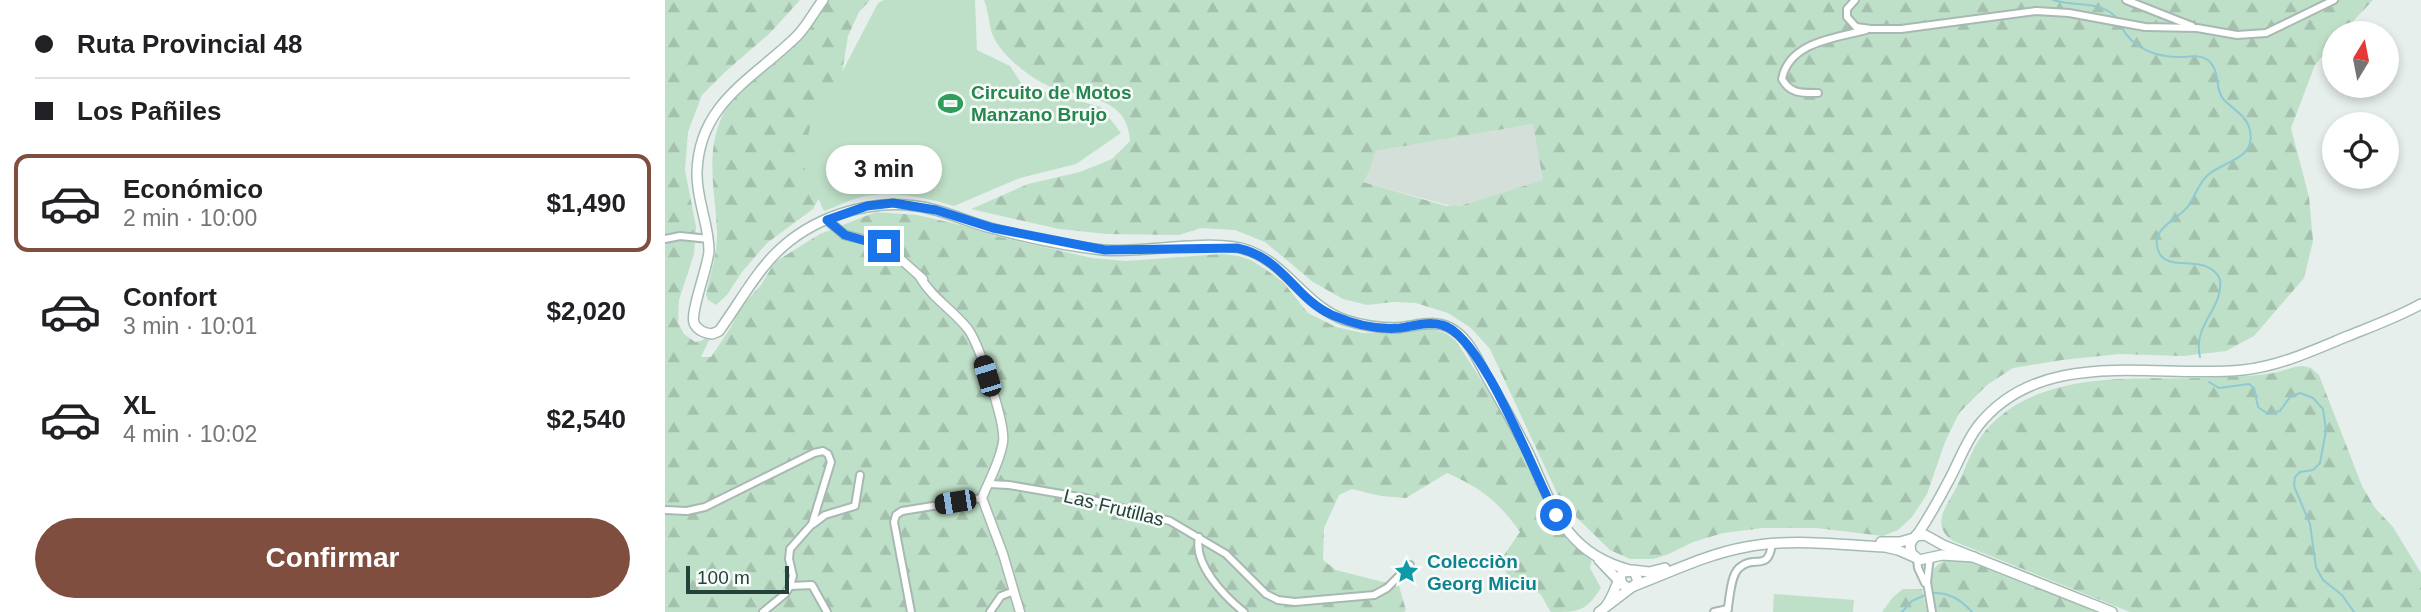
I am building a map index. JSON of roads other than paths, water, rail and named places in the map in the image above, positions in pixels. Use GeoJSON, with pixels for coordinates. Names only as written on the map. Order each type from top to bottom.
{"type":"FeatureCollection","features":[{"type":"Feature","properties":{"kind":"main road"},"geometry":{"type":"LineString","coordinates":[[823,0],[798,34],[732,91],[710,122],[703,139],[697,171],[709,239],[708,264],[693,316],[699,329],[712,334],[719,331],[766,264],[778,252],[827,220],[867,206],[893,203],[927,208],[993,228],[1096,249],[1122,251],[1211,247],[1248,250],[1282,270],[1316,305],[1342,319],[1381,328],[1432,323],[1453,329],[1469,346],[1491,384],[1529,454],[1559,521],[1575,540],[1626,584]]}},
{"type":"Feature","properties":{"kind":"main road"},"geometry":{"type":"LineString","coordinates":[[1916,558],[1909,548],[1934,508],[1968,442],[1982,422],[2005,401],[2038,383],[2061,376],[2093,372],[2232,370],[2262,367],[2305,353],[2421,304]]}},
{"type":"Feature","properties":{"kind":"main road"},"geometry":{"type":"LineString","coordinates":[[1931,557],[1935,549],[1929,527],[1934,508]]}},
{"type":"Feature","properties":{"kind":"main road"},"geometry":{"type":"LineString","coordinates":[[1626,584],[1623,572],[1656,571],[1722,548],[1772,541],[1895,542],[1925,535],[2112,612]]}},
{"type":"Feature","properties":{"kind":"main road"},"geometry":{"type":"LineString","coordinates":[[1602,609],[1626,584],[1717,554],[1772,541],[1885,547],[1925,560],[1931,557],[1978,558]]}},
{"type":"Feature","properties":{"kind":"main road"},"geometry":{"type":"LineString","coordinates":[[1593,554],[1631,570],[1638,576],[1638,581],[1626,584],[1602,609]]}},
{"type":"Feature","properties":{"kind":"street"},"geometry":{"type":"LineString","coordinates":[[1855,0],[1847,9],[1847,17],[1856,27],[1871,29],[1901,29],[2036,11],[2069,13],[2145,27],[2197,28],[2237,35],[2266,33],[2334,0]]}},
{"type":"Feature","properties":{"kind":"street"},"geometry":{"type":"LineString","coordinates":[[2126,0],[2197,28]]}},
{"type":"Feature","properties":{"kind":"street"},"geometry":{"type":"LineString","coordinates":[[1818,93],[1797,93],[1787,88],[1782,79],[1784,67],[1809,45],[1871,29]]}},
{"type":"Feature","properties":{"kind":"street"},"geometry":{"type":"LineString","coordinates":[[827,220],[845,235],[874,242],[902,258],[967,328],[975,341],[1003,428],[1003,446],[982,498],[1003,554],[1020,612]]}},
{"type":"Feature","properties":{"kind":"street"},"geometry":{"type":"LineString","coordinates":[[665,239],[680,236],[709,239]]}},
{"type":"Feature","properties":{"kind":"street"},"geometry":{"type":"LineString","coordinates":[[665,510],[705,507],[814,453],[826,452],[831,462],[812,524]]}},
{"type":"Feature","properties":{"kind":"street"},"geometry":{"type":"LineString","coordinates":[[763,612],[785,594],[790,586],[793,576],[790,549],[812,524],[825,514],[855,506],[860,475]]}},
{"type":"Feature","properties":{"kind":"street","name":"Las Frutillas"},"geometry":{"type":"LineString","coordinates":[[989,484],[1090,499],[1164,519],[1231,558],[1266,594],[1283,601],[1374,595],[1387,588],[1410,565]]}},
{"type":"Feature","properties":{"kind":"street"},"geometry":{"type":"LineString","coordinates":[[911,612],[894,522],[896,515],[902,511],[982,498]]}},
{"type":"Feature","properties":{"kind":"street"},"geometry":{"type":"LineString","coordinates":[[1199,537],[1198,552],[1219,589],[1244,612]]}},
{"type":"Feature","properties":{"kind":"street"},"geometry":{"type":"LineString","coordinates":[[1714,612],[1728,608],[1734,577],[1739,568],[1745,564],[1767,560],[1772,541]]}},
{"type":"Feature","properties":{"kind":"street"},"geometry":{"type":"LineString","coordinates":[[1927,588],[1931,557]]}},
{"type":"Feature","properties":{"kind":"street"},"geometry":{"type":"LineString","coordinates":[[1916,558],[1932,612]]}},
{"type":"Feature","properties":{"kind":"street"},"geometry":{"type":"LineString","coordinates":[[790,586],[812,584],[827,612]]}},
{"type":"Feature","properties":{"kind":"street"},"geometry":{"type":"LineString","coordinates":[[990,612],[1001,596],[1014,591]]}},
{"type":"Feature","properties":{"kind":"waterway"},"geometry":{"type":"LineString","coordinates":[[2053,0],[2102,8],[2116,17]]}},
{"type":"Feature","properties":{"kind":"waterway"},"geometry":{"type":"LineString","coordinates":[[2121,26],[2132,41],[2148,51],[2165,56],[2194,56],[2209,61],[2215,70],[2221,96],[2242,116],[2249,127],[2251,137],[2245,152],[2205,178],[2189,205],[2158,235],[2158,250],[2162,257],[2177,263],[2206,266],[2220,279],[2217,299],[2200,335],[2200,357]]}},
{"type":"Feature","properties":{"kind":"waterway"},"geometry":{"type":"LineString","coordinates":[[2209,382],[2219,388],[2249,384],[2254,388],[2258,407],[2268,414],[2280,411],[2290,397],[2300,393],[2313,398],[2323,409],[2326,430],[2320,463],[2313,470],[2300,472],[2295,477],[2294,486],[2310,524],[2316,567],[2323,580],[2342,595],[2354,612]]}},
{"type":"Feature","properties":{"kind":"waterway"},"geometry":{"type":"LineString","coordinates":[[1931,593],[1954,597],[1972,612]]}},
{"type":"Feature","properties":{"kind":"waterway"},"geometry":{"type":"LineString","coordinates":[[1902,612],[1912,601],[1925,595]]}},
{"type":"Feature","properties":{"kind":"place","name":"Circuito de Motos Manzano Brujo"},"geometry":{"type":"Point","coordinates":[951,103]}},
{"type":"Feature","properties":{"kind":"place","name":"Colecciòn Georg Miciu"},"geometry":{"type":"Point","coordinates":[1407,572]}}]}
